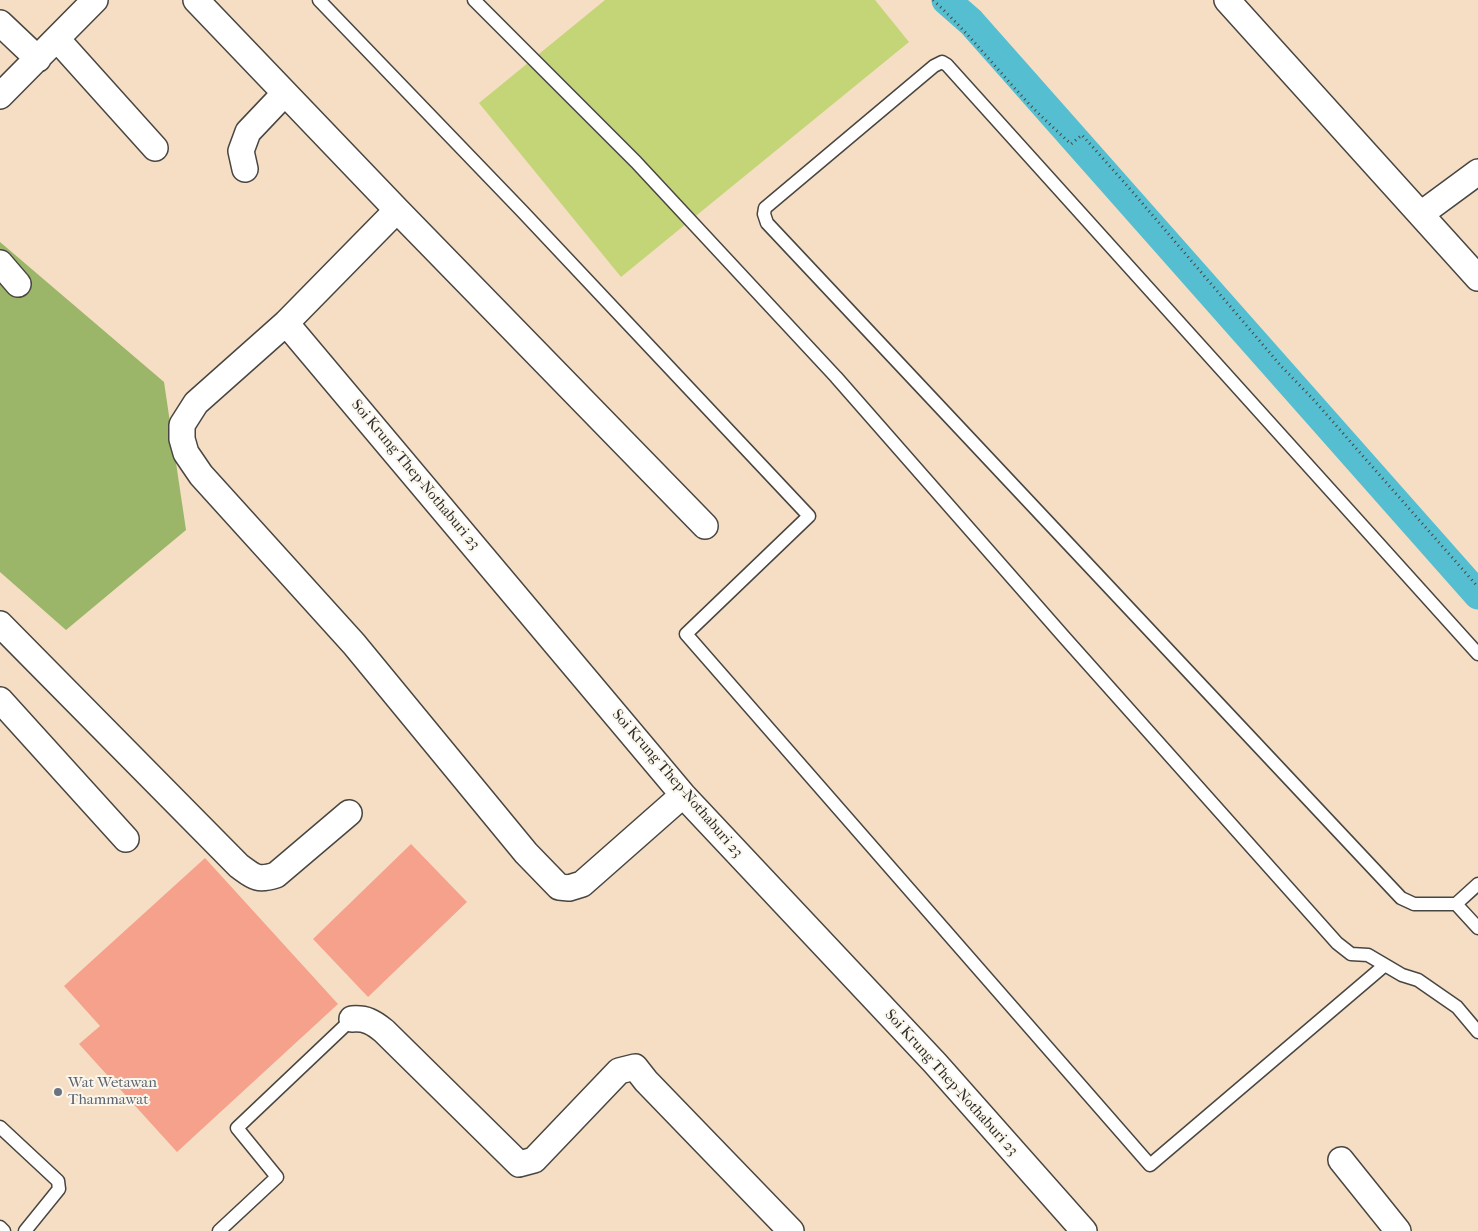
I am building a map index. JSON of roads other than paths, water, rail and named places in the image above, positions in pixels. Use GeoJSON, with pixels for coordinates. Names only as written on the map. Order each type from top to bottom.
{"type":"FeatureCollection","features":[{"type":"Feature","properties":{"kind":"street"},"geometry":{"type":"LineString","coordinates":[[0,96],[95,0]]}},
{"type":"Feature","properties":{"kind":"street"},"geometry":{"type":"LineString","coordinates":[[196,0],[397,210],[705,526]]}},
{"type":"Feature","properties":{"kind":"street"},"geometry":{"type":"LineString","coordinates":[[1227,0],[1478,278]]}},
{"type":"Feature","properties":{"kind":"street"},"geometry":{"type":"LineString","coordinates":[[0,23],[38,59]]}},
{"type":"Feature","properties":{"kind":"street"},"geometry":{"type":"LineString","coordinates":[[57,39],[155,148]]}},
{"type":"Feature","properties":{"kind":"street"},"geometry":{"type":"LineString","coordinates":[[245,169],[241,151],[248,132],[285,93]]}},
{"type":"Feature","properties":{"kind":"street"},"geometry":{"type":"LineString","coordinates":[[1421,214],[1478,172]]}},
{"type":"Feature","properties":{"kind":"street"},"geometry":{"type":"LineString","coordinates":[[397,210],[286,323],[196,403],[182,425],[182,439],[186,453],[201,475],[354,644],[526,854],[559,887],[569,888],[582,884],[683,795]]}},
{"type":"Feature","properties":{"kind":"street"},"geometry":{"type":"LineString","coordinates":[[0,264],[18,284]]}},
{"type":"Feature","properties":{"kind":"street","name":"Soi Krung Thep-Nothaburi 23"},"geometry":{"type":"LineString","coordinates":[[286,323],[683,795],[935,1063],[1084,1231]]}},
{"type":"Feature","properties":{"kind":"street"},"geometry":{"type":"LineString","coordinates":[[0,624],[239,866],[254,877],[263,879],[276,875],[349,813]]}},
{"type":"Feature","properties":{"kind":"street"},"geometry":{"type":"LineString","coordinates":[[0,700],[126,839]]}},
{"type":"Feature","properties":{"kind":"street"},"geometry":{"type":"LineString","coordinates":[[352,1019],[362,1018],[371,1021],[384,1031],[519,1164],[534,1160],[619,1071],[635,1067],[646,1082],[791,1231]]}},
{"type":"Feature","properties":{"kind":"street"},"geometry":{"type":"LineString","coordinates":[[1341,1160],[1398,1231]]}},
{"type":"Feature","properties":{"kind":"lane"},"geometry":{"type":"LineString","coordinates":[[319,0],[522,211],[809,516],[686,634],[1150,1165],[1385,965]]}},
{"type":"Feature","properties":{"kind":"lane"},"geometry":{"type":"LineString","coordinates":[[474,0],[636,162],[836,377],[1065,638],[1337,943],[1351,954],[1368,955],[1402,975],[1418,980],[1457,1008],[1478,1032]]}},
{"type":"Feature","properties":{"kind":"lane"},"geometry":{"type":"LineString","coordinates":[[1478,654],[947,65],[942,62],[934,66],[765,208],[764,214],[767,223],[1398,895],[1405,901],[1414,904],[1456,904],[1478,884]]}},
{"type":"Feature","properties":{"kind":"lane"},"geometry":{"type":"LineString","coordinates":[[1456,904],[1478,928]]}},
{"type":"Feature","properties":{"kind":"lane"},"geometry":{"type":"LineString","coordinates":[[219,1231],[277,1176],[238,1128],[352,1019]]}},
{"type":"Feature","properties":{"kind":"lane"},"geometry":{"type":"LineString","coordinates":[[0,1126],[58,1181],[59,1189],[54,1197],[25,1231]]}},
{"type":"Feature","properties":{"kind":"lane"},"geometry":{"type":"LineString","coordinates":[[0,1227],[4,1231]]}},
{"type":"Feature","properties":{"kind":"waterway"},"geometry":{"type":"LineString","coordinates":[[946,0],[971,22],[1478,595]]}},
{"type":"Feature","properties":{"kind":"place","name":"Wat Wetawan Thammawat"},"geometry":{"type":"Point","coordinates":[58,1092]}}]}
